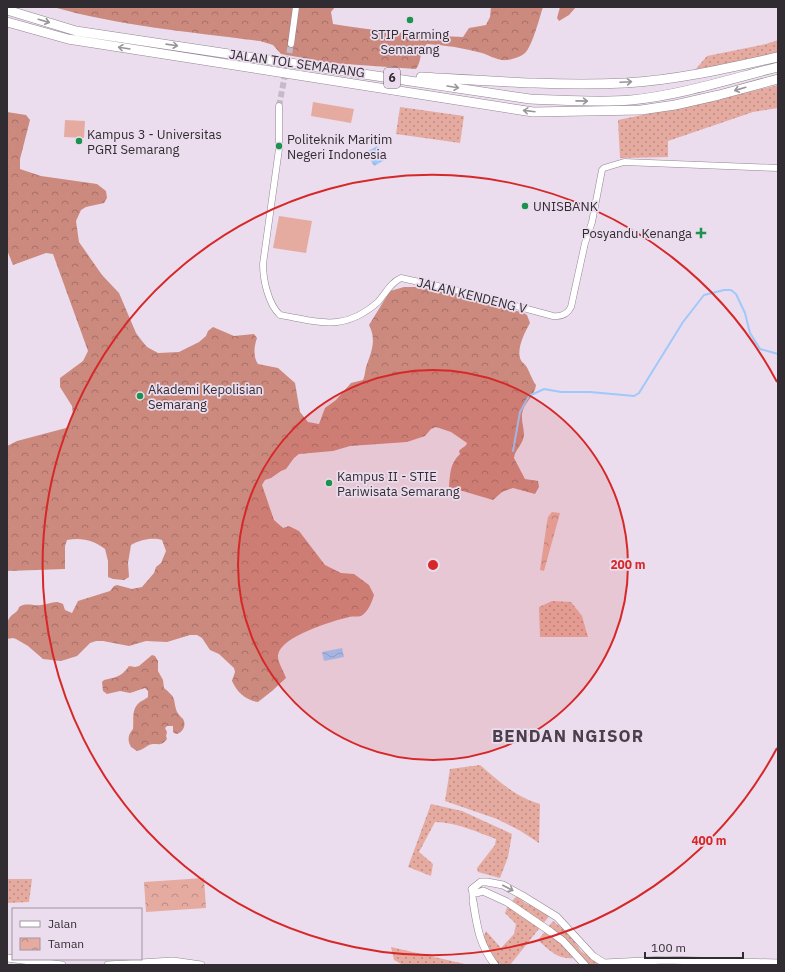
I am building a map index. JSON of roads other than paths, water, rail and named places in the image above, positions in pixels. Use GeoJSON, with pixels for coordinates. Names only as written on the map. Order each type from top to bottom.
{"type":"FeatureCollection","features":[{"type":"Feature","properties":{"kind":"highway","name":"JALAN TOL SEMARANG"},"geometry":{"type":"LineString","coordinates":[[7,10],[76,31],[364,73],[530,100],[631,100],[669,94],[778,67]]}},
{"type":"Feature","properties":{"kind":"highway","name":"JALAN TOL SEMARANG"},"geometry":{"type":"LineString","coordinates":[[7,22],[68,39],[533,112],[641,110],[675,105],[719,95],[778,78]]}},
{"type":"Feature","properties":{"kind":"highway"},"geometry":{"type":"LineString","coordinates":[[364,73],[539,84],[625,83],[666,79],[778,57]]}},
{"type":"Feature","properties":{"kind":"main road"},"geometry":{"type":"LineString","coordinates":[[475,891],[480,882],[502,885],[543,908],[561,921],[598,960],[604,963],[666,960],[775,964]]}},
{"type":"Feature","properties":{"kind":"main road"},"geometry":{"type":"LineString","coordinates":[[475,891],[483,890],[497,896],[563,940],[586,965]]}},
{"type":"Feature","properties":{"kind":"main road"},"geometry":{"type":"LineString","coordinates":[[473,900],[478,933],[487,955],[495,965]]}},
{"type":"Feature","properties":{"kind":"main road"},"geometry":{"type":"LineString","coordinates":[[551,932],[561,921]]}},
{"type":"Feature","properties":{"kind":"main road"},"geometry":{"type":"LineString","coordinates":[[23,960],[62,965]]}},
{"type":"Feature","properties":{"kind":"main road"},"geometry":{"type":"LineString","coordinates":[[108,965],[173,961],[201,965]]}},
{"type":"Feature","properties":{"kind":"street"},"geometry":{"type":"LineString","coordinates":[[291,44],[296,7]]}},
{"type":"Feature","properties":{"kind":"street","name":"JALAN KENDENG V"},"geometry":{"type":"LineString","coordinates":[[279,106],[278,150],[262,264],[263,277],[271,302],[275,310],[280,315],[321,322],[336,323],[351,319],[367,311],[401,278],[460,291],[553,316],[558,317],[564,315],[571,307],[585,243],[592,222],[602,170],[604,168],[624,162],[778,168]]}},
{"type":"Feature","properties":{"kind":"street"},"geometry":{"type":"LineString","coordinates":[[473,900],[475,891]]}},
{"type":"Feature","properties":{"kind":"water"},"geometry":{"type":"Polygon","coordinates":[[[377,146],[385,160],[374,166],[366,152],[377,146]]]}},
{"type":"Feature","properties":{"kind":"water"},"geometry":{"type":"Polygon","coordinates":[[[342,648],[344,657],[324,661],[322,652],[342,648]]]}},
{"type":"Feature","properties":{"kind":"waterway"},"geometry":{"type":"LineString","coordinates":[[513,451],[520,412],[529,396],[544,389],[561,392],[590,392],[634,396],[639,393],[683,322],[704,295],[724,290],[731,290],[736,294],[745,313],[750,333],[760,349],[778,354]]}},
{"type":"Feature","properties":{"kind":"tunnel"},"geometry":{"type":"LineString","coordinates":[[279,106],[291,44]]}},
{"type":"Feature","properties":{"kind":"place","name":"STIP Farming Semarang"},"geometry":{"type":"Point","coordinates":[410,20]}},
{"type":"Feature","properties":{"kind":"place","name":"Kampus 3 - Universitas PGRI Semarang"},"geometry":{"type":"Point","coordinates":[79,141]}},
{"type":"Feature","properties":{"kind":"place","name":"Politeknik Maritim Negeri Indonesia"},"geometry":{"type":"Point","coordinates":[279,146]}},
{"type":"Feature","properties":{"kind":"place","name":"UNISBANK"},"geometry":{"type":"Point","coordinates":[525,206]}},
{"type":"Feature","properties":{"kind":"place","name":"Posyandu Kenanga"},"geometry":{"type":"Point","coordinates":[701,233]}},
{"type":"Feature","properties":{"kind":"place","name":"Akademi Kepolisian Semarang"},"geometry":{"type":"Point","coordinates":[140,396]}},
{"type":"Feature","properties":{"kind":"place","name":"Kampus II - STIE Pariwisata Semarang"},"geometry":{"type":"Point","coordinates":[329,483]}},
{"type":"Feature","properties":{"kind":"district","name":"BENDAN NGISOR"},"geometry":{"type":"Point","coordinates":[568,736]}}]}
